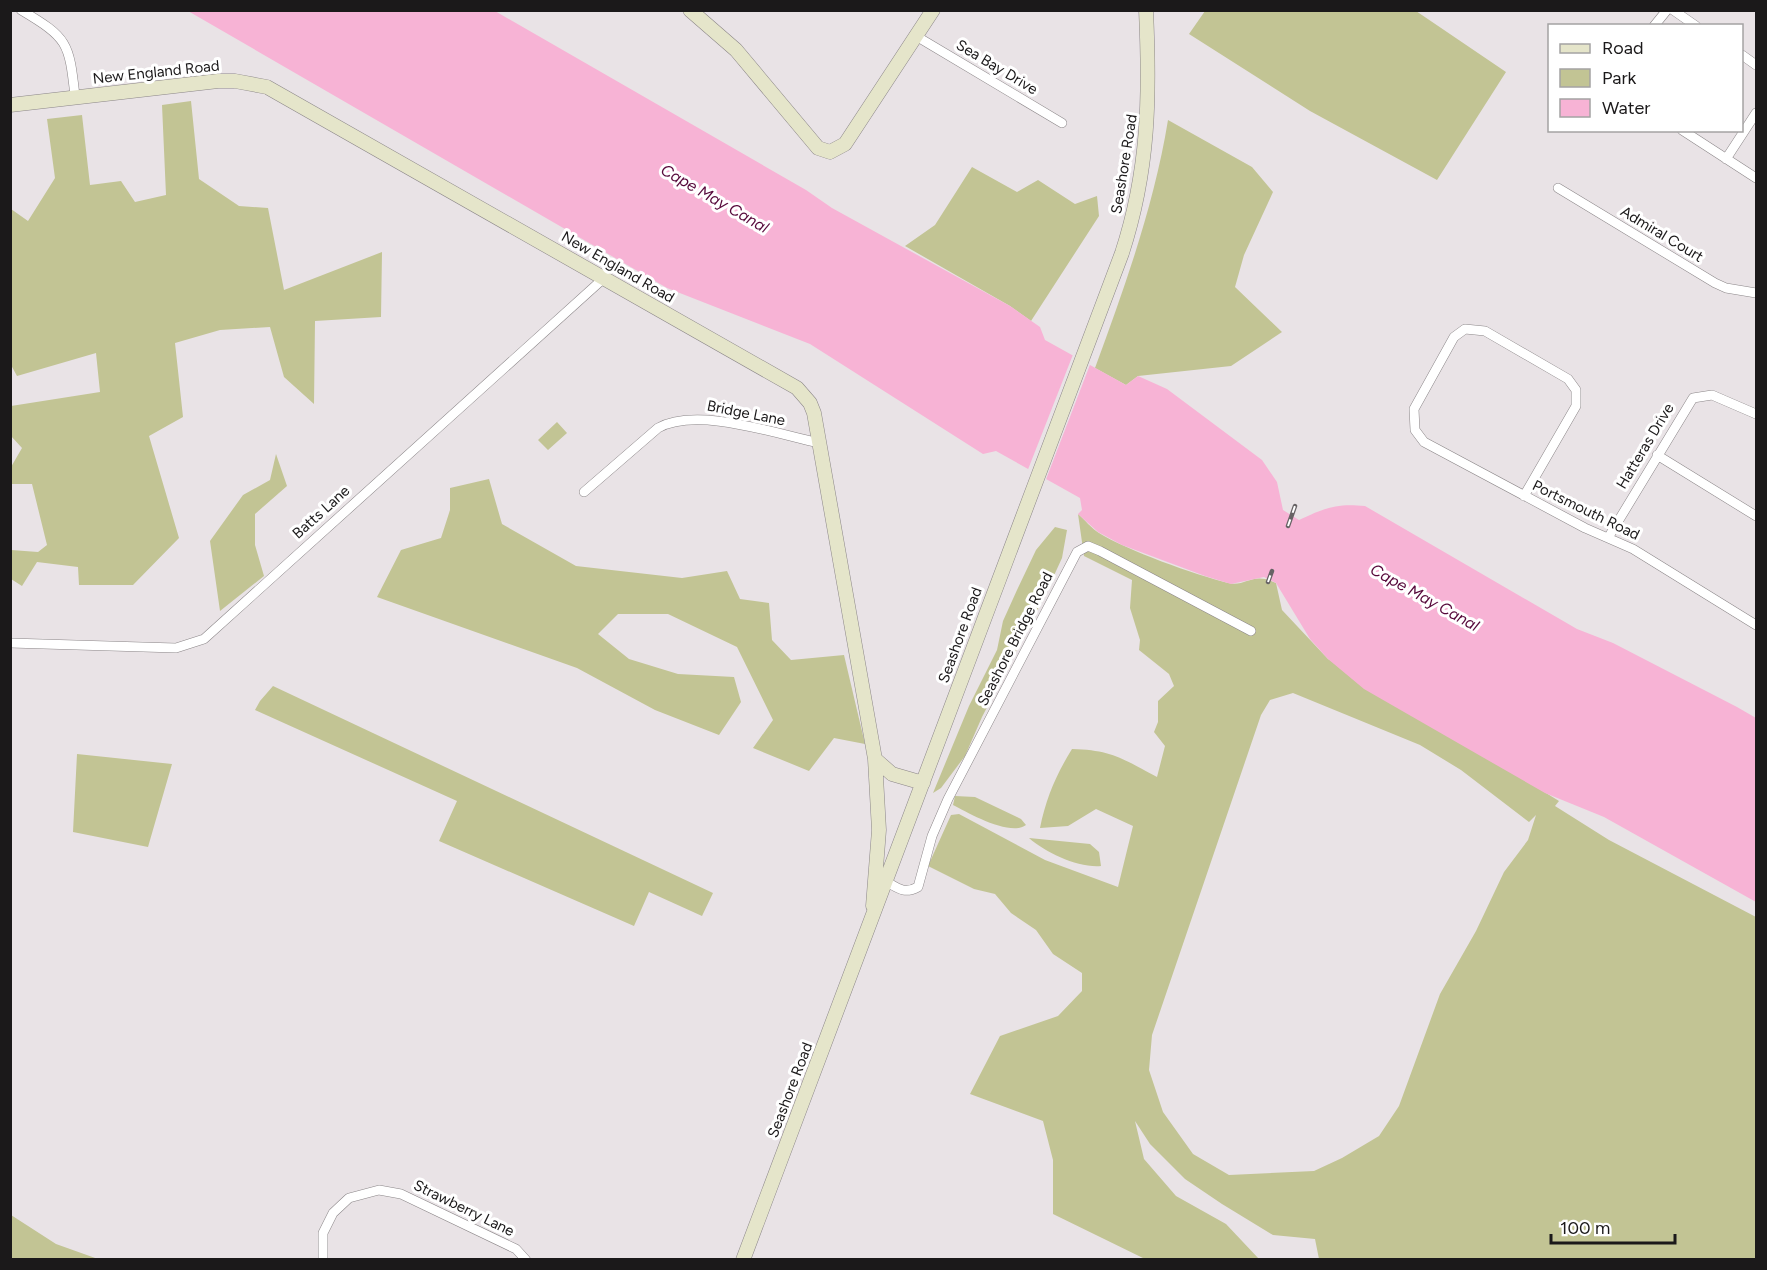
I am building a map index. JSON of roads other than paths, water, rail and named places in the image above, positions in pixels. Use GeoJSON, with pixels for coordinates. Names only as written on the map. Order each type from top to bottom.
{"type":"FeatureCollection","features":[{"type":"Feature","properties":{"kind":"street"},"geometry":{"type":"LineString","coordinates":[[21,10],[54,30],[65,43],[75,96]]}},
{"type":"Feature","properties":{"kind":"street"},"geometry":{"type":"LineString","coordinates":[[690,10],[736,50],[818,148],[835,151],[845,144],[933,10]]}},
{"type":"Feature","properties":{"kind":"street","name":"Seashore Road"},"geometry":{"type":"LineString","coordinates":[[743,1260],[1122,253],[1140,189],[1149,107],[1146,10]]}},
{"type":"Feature","properties":{"kind":"street"},"geometry":{"type":"LineString","coordinates":[[1656,24],[1667,10]]}},
{"type":"Feature","properties":{"kind":"street"},"geometry":{"type":"LineString","coordinates":[[1673,10],[1693,24]]}},
{"type":"Feature","properties":{"kind":"street","name":"Sea Bay Drive"},"geometry":{"type":"LineString","coordinates":[[916,36],[1062,123]]}},
{"type":"Feature","properties":{"kind":"street"},"geometry":{"type":"LineString","coordinates":[[1743,56],[1756,65]]}},
{"type":"Feature","properties":{"kind":"street","name":"New England Road"},"geometry":{"type":"LineString","coordinates":[[10,105],[218,81],[235,81],[267,87],[804,394],[814,413],[875,759],[879,830],[872,920]]}},
{"type":"Feature","properties":{"kind":"street"},"geometry":{"type":"LineString","coordinates":[[1726,159],[1756,113]]}},
{"type":"Feature","properties":{"kind":"street"},"geometry":{"type":"LineString","coordinates":[[1685,132],[1756,178]]}},
{"type":"Feature","properties":{"kind":"street","name":"Admiral Court"},"geometry":{"type":"LineString","coordinates":[[1558,188],[1715,283],[1726,288],[1756,293]]}},
{"type":"Feature","properties":{"kind":"street","name":"Batts Lane"},"geometry":{"type":"LineString","coordinates":[[10,643],[176,648],[204,639],[604,278]]}},
{"type":"Feature","properties":{"kind":"street","name":"Portsmouth Road"},"geometry":{"type":"LineString","coordinates":[[1524,496],[1576,406],[1576,390],[1568,379],[1485,331],[1465,329],[1454,337],[1414,409],[1415,430],[1425,442],[1524,496],[1633,549],[1756,625]]}},
{"type":"Feature","properties":{"kind":"street","name":"Hatteras Drive"},"geometry":{"type":"LineString","coordinates":[[1608,538],[1688,403],[1699,395],[1712,395],[1756,414]]}},
{"type":"Feature","properties":{"kind":"street","name":"Bridge Lane"},"geometry":{"type":"LineString","coordinates":[[584,492],[658,428],[671,420],[703,418],[819,443]]}},
{"type":"Feature","properties":{"kind":"street"},"geometry":{"type":"LineString","coordinates":[[1657,455],[1756,516]]}},
{"type":"Feature","properties":{"kind":"street","name":"Seashore Bridge Road"},"geometry":{"type":"LineString","coordinates":[[887,882],[902,891],[909,892],[918,887],[932,836],[948,799],[1077,552],[1088,546],[1100,551],[1251,631]]}},
{"type":"Feature","properties":{"kind":"street"},"geometry":{"type":"LineString","coordinates":[[875,759],[892,774],[923,783]]}},
{"type":"Feature","properties":{"kind":"street","name":"Strawberry Lane"},"geometry":{"type":"LineString","coordinates":[[323,1260],[323,1233],[333,1213],[349,1198],[379,1190],[401,1194],[516,1250],[526,1260]]}},
{"type":"Feature","properties":{"kind":"water","name":"Cape May Canal"},"geometry":{"type":"Polygon","coordinates":[[[188,11],[495,11],[806,190],[832,208],[1010,306],[1040,327],[1045,340],[1126,385],[1138,376],[1167,389],[1262,460],[1277,482],[1283,510],[1299,520],[1331,507],[1365,506],[1577,629],[1613,643],[1737,707],[1756,718],[1756,902],[1604,817],[1545,793],[1364,689],[1328,659],[1310,639],[1276,583],[1264,577],[1231,584],[1122,545],[1098,532],[1078,514],[1082,510],[1080,498],[996,451],[983,454],[810,344],[667,288],[188,11]]]}},
{"type":"Feature","properties":{"kind":"railway"},"geometry":{"type":"LineString","coordinates":[[1288,526],[1295,506]]}},
{"type":"Feature","properties":{"kind":"railway"},"geometry":{"type":"LineString","coordinates":[[1268,582],[1272,571]]}}]}
